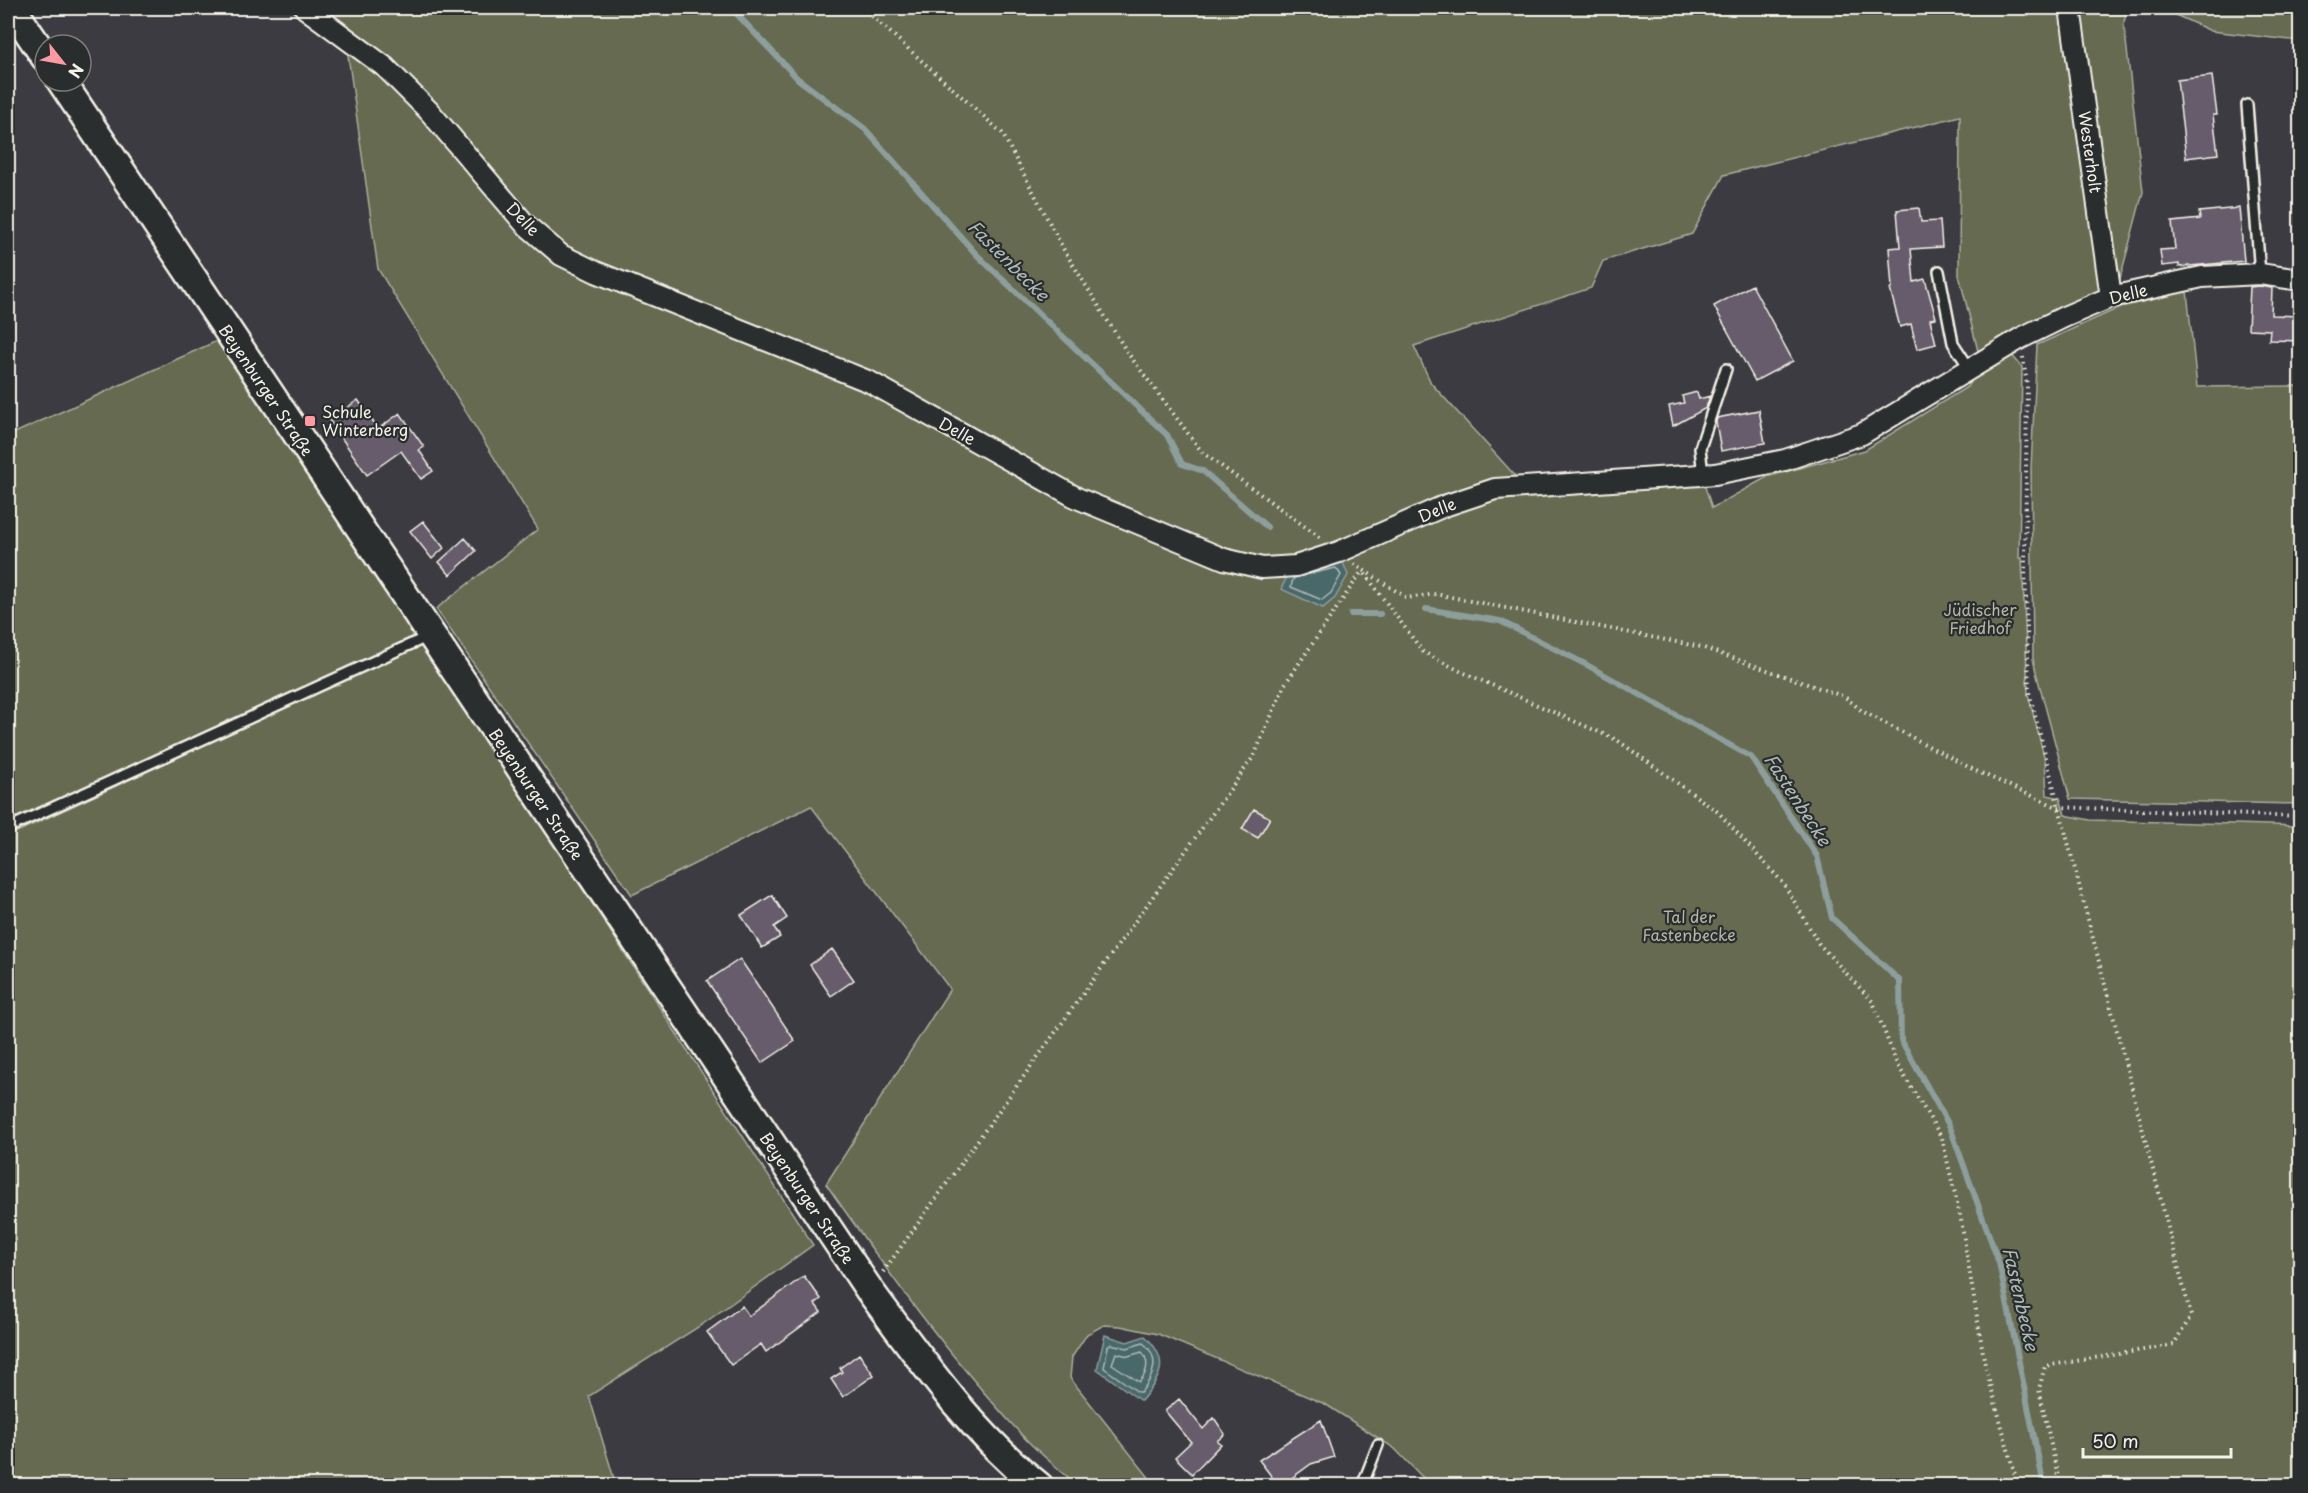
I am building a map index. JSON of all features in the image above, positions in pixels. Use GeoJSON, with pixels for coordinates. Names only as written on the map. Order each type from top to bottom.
{"type":"FeatureCollection","features":[{"type":"Feature","properties":{"kind":"main road"},"geometry":{"type":"LineString","coordinates":[[12,8],[33,39]]}},
{"type":"Feature","properties":{"kind":"main road","name":"Beyenburger Straße"},"geometry":{"type":"LineString","coordinates":[[69,93],[870,1291],[976,1428],[1004,1456],[1039,1485]]}},
{"type":"Feature","properties":{"kind":"street","name":"Delle"},"geometry":{"type":"LineString","coordinates":[[305,8],[385,67],[429,111],[525,224],[561,255],[596,272],[870,382],[1077,498],[1224,559],[1262,568],[1296,566],[1339,552],[1444,506],[1495,489],[1703,475],[1785,460],[1862,434],[2021,338],[2064,316],[2110,297],[2202,277],[2260,274],[2301,280]]}},
{"type":"Feature","properties":{"kind":"street","name":"Westerholt"},"geometry":{"type":"LineString","coordinates":[[2070,8],[2110,297]]}},
{"type":"Feature","properties":{"kind":"lane"},"geometry":{"type":"LineString","coordinates":[[2247,105],[2260,274]]}},
{"type":"Feature","properties":{"kind":"lane"},"geometry":{"type":"LineString","coordinates":[[1939,271],[1953,343],[1970,369]]}},
{"type":"Feature","properties":{"kind":"lane"},"geometry":{"type":"LineString","coordinates":[[1703,475],[1700,448],[1726,369]]}},
{"type":"Feature","properties":{"kind":"lane"},"geometry":{"type":"LineString","coordinates":[[8,828],[430,636]]}},
{"type":"Feature","properties":{"kind":"lane"},"geometry":{"type":"LineString","coordinates":[[1362,1485],[1378,1445]]}},
{"type":"Feature","properties":{"kind":"path"},"geometry":{"type":"LineString","coordinates":[[863,8],[1002,133],[1064,250],[1127,352],[1202,452],[1362,571],[1407,598],[1436,594],[1701,647],[1845,697],[1862,711],[1974,770],[2057,807],[2301,818]]}},
{"type":"Feature","properties":{"kind":"path"},"geometry":{"type":"LineString","coordinates":[[2021,338],[2027,385],[2025,566],[2029,692],[2191,1316],[2174,1345],[2045,1366],[2039,1389],[2060,1485]]}},
{"type":"Feature","properties":{"kind":"path"},"geometry":{"type":"LineString","coordinates":[[870,1291],[1254,756],[1285,684],[1362,571]]}},
{"type":"Feature","properties":{"kind":"path"},"geometry":{"type":"LineString","coordinates":[[1362,571],[1423,652],[1460,671],[1617,740],[1718,812],[1784,884],[1819,944],[1874,1002],[1898,1064],[1942,1138],[1962,1220],[1985,1365],[2018,1485]]}},
{"type":"Feature","properties":{"kind":"green space"},"geometry":{"type":"Polygon","coordinates":[[[290,8],[2127,8],[2124,23],[2143,192],[2118,286],[1981,363],[1959,275],[1960,116],[1724,175],[1692,234],[1603,261],[1591,288],[1414,346],[1431,383],[1529,491],[1703,481],[1712,508],[1767,477],[1865,450],[1967,387],[1972,378],[2011,354],[2022,367],[2019,558],[2022,558],[2028,694],[2045,760],[2047,795],[2060,798],[2065,815],[2090,820],[2300,826],[2300,1485],[1430,1485],[1394,1448],[1325,1404],[1158,1334],[1104,1325],[1087,1334],[1072,1357],[1070,1378],[1155,1485],[1077,1485],[1040,1453],[993,1403],[943,1343],[826,1184],[950,989],[811,806],[632,895],[436,609],[538,529],[378,269],[347,48],[290,8]]]}},
{"type":"Feature","properties":{"kind":"green space"},"geometry":{"type":"Polygon","coordinates":[[[2160,8],[2300,8],[2300,41],[2211,31],[2160,8]]]}},
{"type":"Feature","properties":{"kind":"green space"},"geometry":{"type":"Polygon","coordinates":[[[2187,291],[2197,387],[2300,386],[2300,804],[2070,799],[2033,659],[2031,469],[2037,345],[2121,307],[2187,291]]]}},
{"type":"Feature","properties":{"kind":"green space"},"geometry":{"type":"Polygon","coordinates":[[[219,340],[419,634],[8,824],[8,436],[219,340]]]}},
{"type":"Feature","properties":{"kind":"green space"},"geometry":{"type":"Polygon","coordinates":[[[422,644],[813,1245],[703,1324],[589,1396],[616,1485],[8,1485],[8,836],[422,644]]]}},
{"type":"Feature","properties":{"kind":"water"},"geometry":{"type":"Polygon","coordinates":[[[1342,560],[1348,575],[1335,598],[1323,608],[1281,589],[1289,573],[1342,560]]]}},
{"type":"Feature","properties":{"kind":"water"},"geometry":{"type":"Polygon","coordinates":[[[1105,1335],[1127,1342],[1145,1336],[1158,1353],[1160,1369],[1158,1376],[1141,1401],[1097,1369],[1105,1335]]]}},
{"type":"Feature","properties":{"kind":"building"},"geometry":{"type":"Polygon","coordinates":[[[2212,76],[2217,115],[2213,115],[2218,154],[2186,158],[2177,80],[2212,76]]]}},
{"type":"Feature","properties":{"kind":"building"},"geometry":{"type":"Polygon","coordinates":[[[1919,208],[1921,222],[1940,221],[1942,247],[1911,249],[1914,282],[1925,279],[1936,318],[1930,319],[1936,344],[1917,349],[1911,324],[1900,327],[1890,289],[1892,288],[1889,248],[1900,247],[1897,210],[1919,208]]]}},
{"type":"Feature","properties":{"kind":"building"},"geometry":{"type":"Polygon","coordinates":[[[2239,208],[2244,261],[2179,267],[2179,264],[2162,266],[2160,250],[2175,249],[2172,222],[2200,219],[2199,212],[2239,208]]]}},
{"type":"Feature","properties":{"kind":"building"},"geometry":{"type":"Polygon","coordinates":[[[1752,285],[1793,361],[1755,381],[1714,306],[1752,285]]]}},
{"type":"Feature","properties":{"kind":"building"},"geometry":{"type":"Polygon","coordinates":[[[2250,287],[2272,288],[2271,315],[2301,316],[2301,341],[2269,340],[2270,330],[2248,329],[2250,287]]]}},
{"type":"Feature","properties":{"kind":"building"},"geometry":{"type":"Polygon","coordinates":[[[1697,392],[1699,399],[1710,396],[1706,408],[1673,426],[1669,406],[1684,403],[1682,396],[1697,392]]]}},
{"type":"Feature","properties":{"kind":"building"},"geometry":{"type":"Polygon","coordinates":[[[358,400],[378,429],[400,413],[424,447],[419,450],[433,471],[421,479],[401,451],[367,475],[329,420],[358,400]]]}},
{"type":"Feature","properties":{"kind":"building"},"geometry":{"type":"Polygon","coordinates":[[[1759,410],[1765,443],[1721,451],[1717,418],[1759,410]]]}},
{"type":"Feature","properties":{"kind":"building"},"geometry":{"type":"Polygon","coordinates":[[[423,521],[444,548],[432,559],[410,531],[423,521]]]}},
{"type":"Feature","properties":{"kind":"building"},"geometry":{"type":"Polygon","coordinates":[[[465,538],[476,551],[450,575],[439,562],[465,538]]]}},
{"type":"Feature","properties":{"kind":"building"},"geometry":{"type":"Polygon","coordinates":[[[1254,809],[1270,818],[1258,838],[1242,829],[1254,809]]]}},
{"type":"Feature","properties":{"kind":"building"},"geometry":{"type":"Polygon","coordinates":[[[772,895],[787,918],[774,927],[780,937],[762,948],[741,915],[772,895]]]}},
{"type":"Feature","properties":{"kind":"building"},"geometry":{"type":"Polygon","coordinates":[[[832,949],[854,980],[831,996],[810,965],[832,949]]]}},
{"type":"Feature","properties":{"kind":"building"},"geometry":{"type":"Polygon","coordinates":[[[740,959],[795,1041],[762,1063],[707,981],[740,959]]]}},
{"type":"Feature","properties":{"kind":"building"},"geometry":{"type":"Polygon","coordinates":[[[804,1276],[821,1299],[815,1304],[821,1312],[766,1352],[761,1344],[731,1365],[707,1332],[742,1306],[749,1316],[804,1276]]]}},
{"type":"Feature","properties":{"kind":"building"},"geometry":{"type":"Polygon","coordinates":[[[859,1354],[874,1375],[843,1397],[831,1379],[842,1372],[840,1368],[859,1354]]]}},
{"type":"Feature","properties":{"kind":"building"},"geometry":{"type":"Polygon","coordinates":[[[1179,1399],[1203,1429],[1214,1418],[1225,1434],[1217,1441],[1221,1444],[1192,1474],[1175,1457],[1191,1442],[1165,1411],[1179,1399]]]}},
{"type":"Feature","properties":{"kind":"building"},"geometry":{"type":"Polygon","coordinates":[[[1321,1420],[1334,1457],[1311,1464],[1282,1485],[1278,1485],[1259,1460],[1321,1420]]]}},
{"type":"Feature","properties":{"kind":"waterway","name":"Fastenbecke"},"geometry":{"type":"LineString","coordinates":[[731,8],[798,79],[865,129],[976,254],[1167,435],[1182,464],[1203,471],[1267,527]]}},
{"type":"Feature","properties":{"kind":"waterway","name":"Fastenbecke"},"geometry":{"type":"LineString","coordinates":[[1426,609],[1500,621],[1587,665],[1751,757],[1817,856],[1832,918],[1900,981],[1901,1040],[1950,1127],[1999,1263],[2044,1486]]}},
{"type":"Feature","properties":{"kind":"waterway","name":"Fastenbecke"},"geometry":{"type":"LineString","coordinates":[[1351,614],[1380,614]]}},
{"type":"Feature","properties":{"kind":"place","name":"Schule Winterberg"},"geometry":{"type":"Point","coordinates":[310,421]}},
{"type":"Feature","properties":{"kind":"park label","name":"Jüdischer Friedhof"},"geometry":{"type":"Point","coordinates":[1980,619]}},
{"type":"Feature","properties":{"kind":"park label","name":"Tal der Fastenbecke"},"geometry":{"type":"Point","coordinates":[1689,926]}}]}
